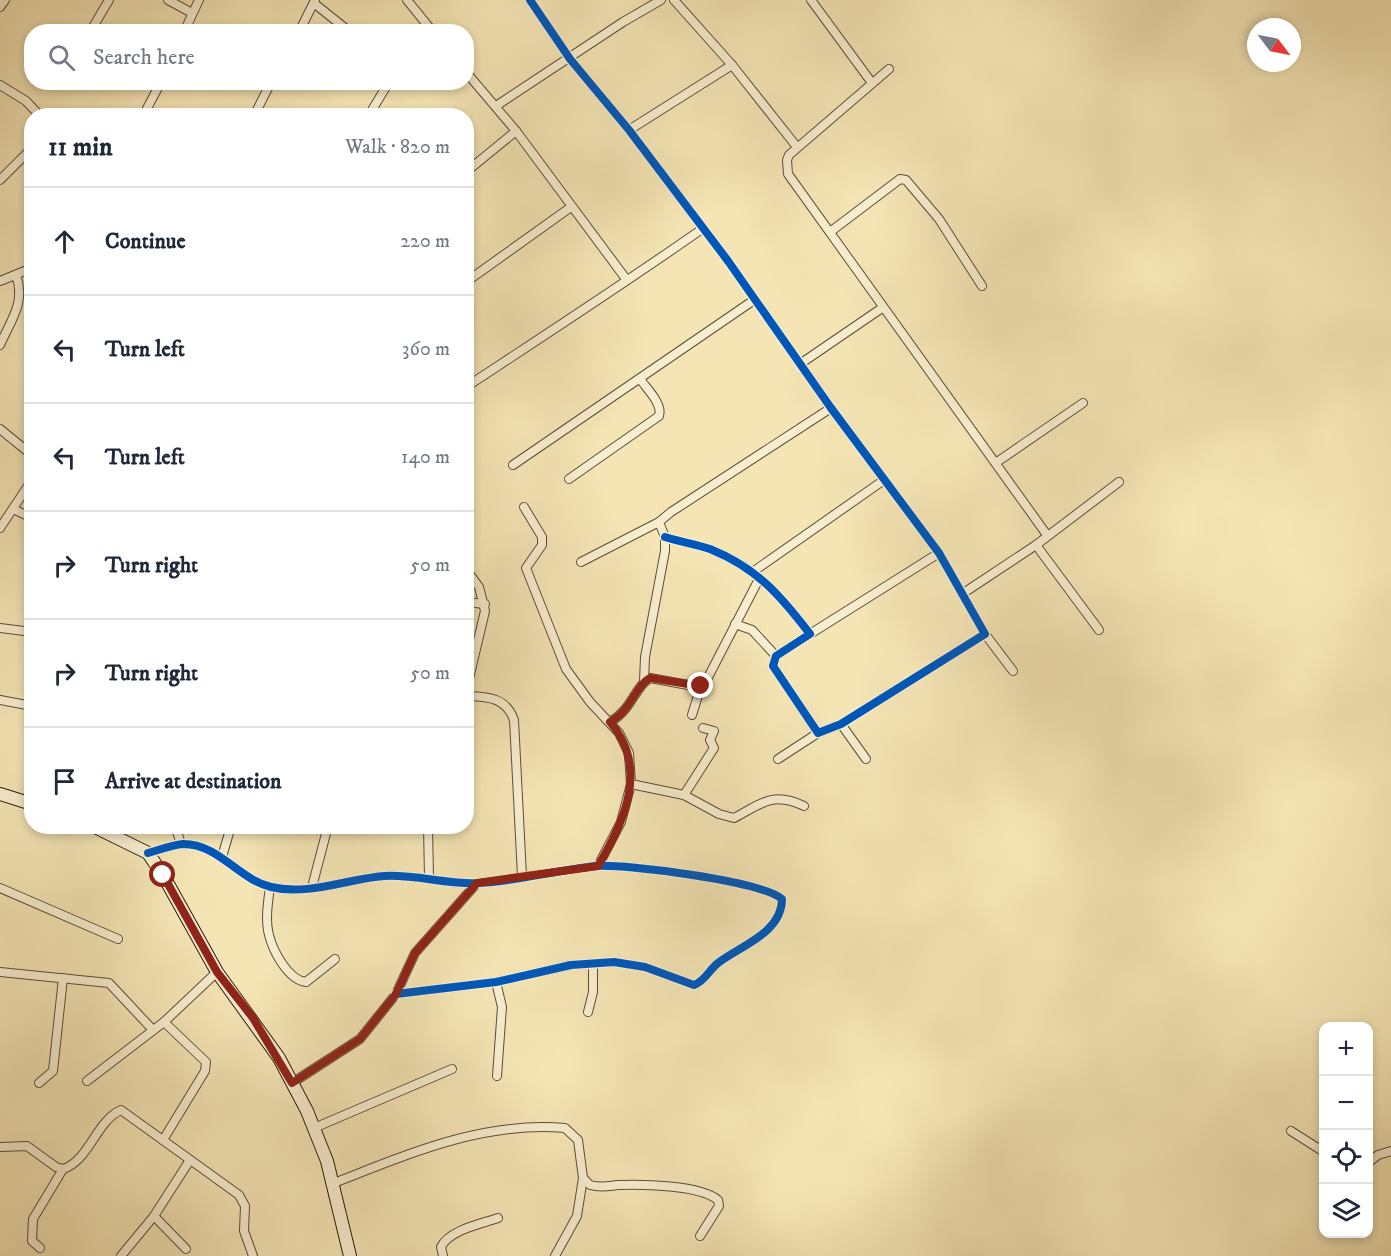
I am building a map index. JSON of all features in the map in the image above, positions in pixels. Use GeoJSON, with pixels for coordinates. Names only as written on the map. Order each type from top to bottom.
{"type":"FeatureCollection","features":[{"type":"Feature","properties":{"kind":"street"},"geometry":{"type":"LineString","coordinates":[[0,7],[4,0]]}},
{"type":"Feature","properties":{"kind":"street"},"geometry":{"type":"LineString","coordinates":[[95,24],[109,0]]}},
{"type":"Feature","properties":{"kind":"street"},"geometry":{"type":"LineString","coordinates":[[168,0],[192,14]]}},
{"type":"Feature","properties":{"kind":"street"},"geometry":{"type":"LineString","coordinates":[[188,24],[198,0]]}},
{"type":"Feature","properties":{"kind":"street"},"geometry":{"type":"LineString","coordinates":[[407,0],[426,24]]}},
{"type":"Feature","properties":{"kind":"street"},"geometry":{"type":"LineString","coordinates":[[530,0],[570,59],[629,130],[728,261],[831,408],[939,553],[985,634],[1013,671]]}},
{"type":"Feature","properties":{"kind":"street"},"geometry":{"type":"LineString","coordinates":[[496,106],[623,22],[661,0]]}},
{"type":"Feature","properties":{"kind":"street"},"geometry":{"type":"LineString","coordinates":[[674,0],[732,65],[797,147]]}},
{"type":"Feature","properties":{"kind":"street"},"geometry":{"type":"LineString","coordinates":[[810,0],[872,83]]}},
{"type":"Feature","properties":{"kind":"street"},"geometry":{"type":"LineString","coordinates":[[303,24],[315,2],[341,24]]}},
{"type":"Feature","properties":{"kind":"street"},"geometry":{"type":"LineString","coordinates":[[629,130],[732,65]]}},
{"type":"Feature","properties":{"kind":"street"},"geometry":{"type":"LineString","coordinates":[[889,69],[797,147],[787,160],[788,174],[882,308],[997,462],[1047,535]]}},
{"type":"Feature","properties":{"kind":"street"},"geometry":{"type":"LineString","coordinates":[[474,81],[516,131],[626,279]]}},
{"type":"Feature","properties":{"kind":"street"},"geometry":{"type":"LineString","coordinates":[[0,85],[26,101],[33,108]]}},
{"type":"Feature","properties":{"kind":"street"},"geometry":{"type":"LineString","coordinates":[[147,108],[157,90]]}},
{"type":"Feature","properties":{"kind":"street"},"geometry":{"type":"LineString","coordinates":[[258,108],[268,90]]}},
{"type":"Feature","properties":{"kind":"street"},"geometry":{"type":"LineString","coordinates":[[373,108],[384,90]]}},
{"type":"Feature","properties":{"kind":"street"},"geometry":{"type":"LineString","coordinates":[[474,165],[516,131]]}},
{"type":"Feature","properties":{"kind":"street"},"geometry":{"type":"LineString","coordinates":[[0,180],[24,156]]}},
{"type":"Feature","properties":{"kind":"street"},"geometry":{"type":"LineString","coordinates":[[830,231],[900,179],[906,180],[939,219],[982,286]]}},
{"type":"Feature","properties":{"kind":"street"},"geometry":{"type":"LineString","coordinates":[[474,276],[571,207]]}},
{"type":"Feature","properties":{"kind":"street"},"geometry":{"type":"LineString","coordinates":[[474,382],[626,279],[668,255],[702,229]]}},
{"type":"Feature","properties":{"kind":"street"},"geometry":{"type":"LineString","coordinates":[[0,281],[24,272]]}},
{"type":"Feature","properties":{"kind":"street"},"geometry":{"type":"LineString","coordinates":[[0,345],[20,301],[22,291],[16,275]]}},
{"type":"Feature","properties":{"kind":"street"},"geometry":{"type":"LineString","coordinates":[[513,465],[754,300]]}},
{"type":"Feature","properties":{"kind":"street"},"geometry":{"type":"LineString","coordinates":[[800,364],[882,308]]}},
{"type":"Feature","properties":{"kind":"street"},"geometry":{"type":"LineString","coordinates":[[569,479],[659,416],[658,404],[640,379]]}},
{"type":"Feature","properties":{"kind":"street"},"geometry":{"type":"LineString","coordinates":[[997,462],[1083,403]]}},
{"type":"Feature","properties":{"kind":"street"},"geometry":{"type":"LineString","coordinates":[[581,562],[659,522],[670,512],[831,408]]}},
{"type":"Feature","properties":{"kind":"street"},"geometry":{"type":"LineString","coordinates":[[0,429],[24,448]]}},
{"type":"Feature","properties":{"kind":"street"},"geometry":{"type":"LineString","coordinates":[[692,715],[701,686],[708,681],[756,575],[884,480]]}},
{"type":"Feature","properties":{"kind":"street"},"geometry":{"type":"LineString","coordinates":[[962,594],[1036,545],[1119,482]]}},
{"type":"Feature","properties":{"kind":"street"},"geometry":{"type":"LineString","coordinates":[[0,528],[24,492]]}},
{"type":"Feature","properties":{"kind":"street"},"geometry":{"type":"LineString","coordinates":[[524,507],[542,537],[542,545],[526,568],[566,669],[590,702],[625,741],[629,753],[631,784],[621,822],[598,866]]}},
{"type":"Feature","properties":{"kind":"street"},"geometry":{"type":"LineString","coordinates":[[13,509],[24,514]]}},
{"type":"Feature","properties":{"kind":"street"},"geometry":{"type":"LineString","coordinates":[[610,722],[621,716],[632,704],[644,682],[665,537],[659,522]]}},
{"type":"Feature","properties":{"kind":"street"},"geometry":{"type":"LineString","coordinates":[[665,537],[709,549],[756,575],[784,600],[810,634]]}},
{"type":"Feature","properties":{"kind":"street"},"geometry":{"type":"LineString","coordinates":[[1036,545],[1099,630]]}},
{"type":"Feature","properties":{"kind":"street"},"geometry":{"type":"LineString","coordinates":[[818,733],[773,666],[776,656],[939,553]]}},
{"type":"Feature","properties":{"kind":"street"},"geometry":{"type":"LineString","coordinates":[[474,580],[485,604],[474,654]]}},
{"type":"Feature","properties":{"kind":"street"},"geometry":{"type":"LineString","coordinates":[[474,603],[485,604]]}},
{"type":"Feature","properties":{"kind":"street"},"geometry":{"type":"LineString","coordinates":[[735,624],[752,630],[776,656]]}},
{"type":"Feature","properties":{"kind":"street"},"geometry":{"type":"LineString","coordinates":[[0,628],[24,631]]}},
{"type":"Feature","properties":{"kind":"street"},"geometry":{"type":"LineString","coordinates":[[778,759],[818,733],[841,724],[985,634]]}},
{"type":"Feature","properties":{"kind":"street"},"geometry":{"type":"LineString","coordinates":[[644,682],[650,678],[701,686]]}},
{"type":"Feature","properties":{"kind":"street"},"geometry":{"type":"LineString","coordinates":[[474,697],[489,698],[504,703],[510,708],[514,720],[522,876]]}},
{"type":"Feature","properties":{"kind":"street"},"geometry":{"type":"LineString","coordinates":[[0,700],[24,704]]}},
{"type":"Feature","properties":{"kind":"street"},"geometry":{"type":"LineString","coordinates":[[841,724],[866,759]]}},
{"type":"Feature","properties":{"kind":"street"},"geometry":{"type":"LineString","coordinates":[[684,795],[714,748],[710,740],[714,731],[703,728]]}},
{"type":"Feature","properties":{"kind":"street"},"geometry":{"type":"LineString","coordinates":[[631,784],[684,795],[719,814],[734,818],[770,799],[791,800],[804,806]]}},
{"type":"Feature","properties":{"kind":"street"},"geometry":{"type":"LineString","coordinates":[[0,794],[24,802]]}},
{"type":"Feature","properties":{"kind":"street"},"geometry":{"type":"LineString","coordinates":[[109,834],[148,853],[163,875],[217,972],[253,1018],[292,1083],[314,1128],[334,1183],[350,1256]]}},
{"type":"Feature","properties":{"kind":"street"},"geometry":{"type":"LineString","coordinates":[[178,834],[181,844]]}},
{"type":"Feature","properties":{"kind":"street"},"geometry":{"type":"LineString","coordinates":[[222,857],[229,834]]}},
{"type":"Feature","properties":{"kind":"street"},"geometry":{"type":"LineString","coordinates":[[312,887],[326,834]]}},
{"type":"Feature","properties":{"kind":"street"},"geometry":{"type":"LineString","coordinates":[[428,834],[429,877]]}},
{"type":"Feature","properties":{"kind":"street"},"geometry":{"type":"LineString","coordinates":[[148,853],[181,844],[198,846],[222,857],[243,873],[270,887],[312,887],[383,876],[429,877],[477,883],[598,866],[684,874],[759,889],[782,899],[782,907],[766,932],[717,964],[700,982],[694,984],[645,968],[614,962],[571,965],[496,982],[396,994]]}},
{"type":"Feature","properties":{"kind":"street"},"geometry":{"type":"LineString","coordinates":[[292,1083],[360,1039],[396,994],[415,953],[477,883]]}},
{"type":"Feature","properties":{"kind":"street"},"geometry":{"type":"LineString","coordinates":[[270,887],[268,934],[293,977],[306,982],[335,959]]}},
{"type":"Feature","properties":{"kind":"street"},"geometry":{"type":"LineString","coordinates":[[0,888],[118,939]]}},
{"type":"Feature","properties":{"kind":"street"},"geometry":{"type":"LineString","coordinates":[[588,1012],[593,992],[593,963]]}},
{"type":"Feature","properties":{"kind":"street"},"geometry":{"type":"LineString","coordinates":[[0,972],[109,983],[153,1030]]}},
{"type":"Feature","properties":{"kind":"street"},"geometry":{"type":"LineString","coordinates":[[87,1081],[164,1022],[217,972]]}},
{"type":"Feature","properties":{"kind":"street"},"geometry":{"type":"LineString","coordinates":[[39,1083],[53,1071],[63,978]]}},
{"type":"Feature","properties":{"kind":"street"},"geometry":{"type":"LineString","coordinates":[[496,982],[502,1007],[497,1076]]}},
{"type":"Feature","properties":{"kind":"street"},"geometry":{"type":"LineString","coordinates":[[163,1140],[205,1071],[206,1062],[164,1022]]}},
{"type":"Feature","properties":{"kind":"street"},"geometry":{"type":"LineString","coordinates":[[314,1128],[453,1069]]}},
{"type":"Feature","properties":{"kind":"street"},"geometry":{"type":"LineString","coordinates":[[40,1248],[32,1241],[33,1219],[63,1169],[78,1157],[110,1117],[121,1110],[239,1195],[245,1206],[244,1231],[253,1256]]}},
{"type":"Feature","properties":{"kind":"street"},"geometry":{"type":"LineString","coordinates":[[334,1183],[464,1136],[498,1128],[565,1128],[578,1140],[583,1178],[577,1216],[555,1256]]}},
{"type":"Feature","properties":{"kind":"street"},"geometry":{"type":"LineString","coordinates":[[1291,1131],[1319,1149]]}},
{"type":"Feature","properties":{"kind":"street"},"geometry":{"type":"LineString","coordinates":[[0,1147],[27,1146],[56,1167],[63,1169]]}},
{"type":"Feature","properties":{"kind":"street"},"geometry":{"type":"LineString","coordinates":[[1373,1160],[1378,1155],[1391,1151]]}},
{"type":"Feature","properties":{"kind":"street"},"geometry":{"type":"LineString","coordinates":[[121,1256],[154,1216],[190,1160]]}},
{"type":"Feature","properties":{"kind":"street"},"geometry":{"type":"LineString","coordinates":[[583,1178],[590,1185],[599,1187],[645,1185],[704,1191],[718,1200],[719,1206],[700,1236]]}},
{"type":"Feature","properties":{"kind":"street"},"geometry":{"type":"LineString","coordinates":[[154,1216],[186,1250]]}},
{"type":"Feature","properties":{"kind":"street"},"geometry":{"type":"LineString","coordinates":[[443,1256],[441,1247],[443,1242],[468,1228],[498,1218]]}},
{"type":"Feature","properties":{"kind":"cycle path"},"geometry":{"type":"LineString","coordinates":[[530,0],[570,59],[629,130],[728,261],[831,408],[939,553],[985,634],[841,724],[818,733],[773,666],[776,656],[810,634],[778,595],[741,565],[710,549],[665,537]]}},
{"type":"Feature","properties":{"kind":"cycle path"},"geometry":{"type":"LineString","coordinates":[[148,853],[183,844],[196,846],[218,855],[259,883],[285,889],[299,890],[384,876],[479,883],[596,866],[612,866],[722,880],[769,892],[782,899],[780,911],[768,930],[718,963],[694,985],[645,967],[614,962],[571,965],[496,982],[396,994]]}},
{"type":"Feature","properties":{"kind":"route"},"geometry":{"type":"LineString","coordinates":[[163,875],[217,972],[253,1018],[292,1083],[360,1039],[396,994],[415,953],[477,883],[598,866],[621,822],[631,784],[631,765],[625,741],[610,722],[621,716],[632,704],[644,682],[650,678],[701,686]]}}]}
